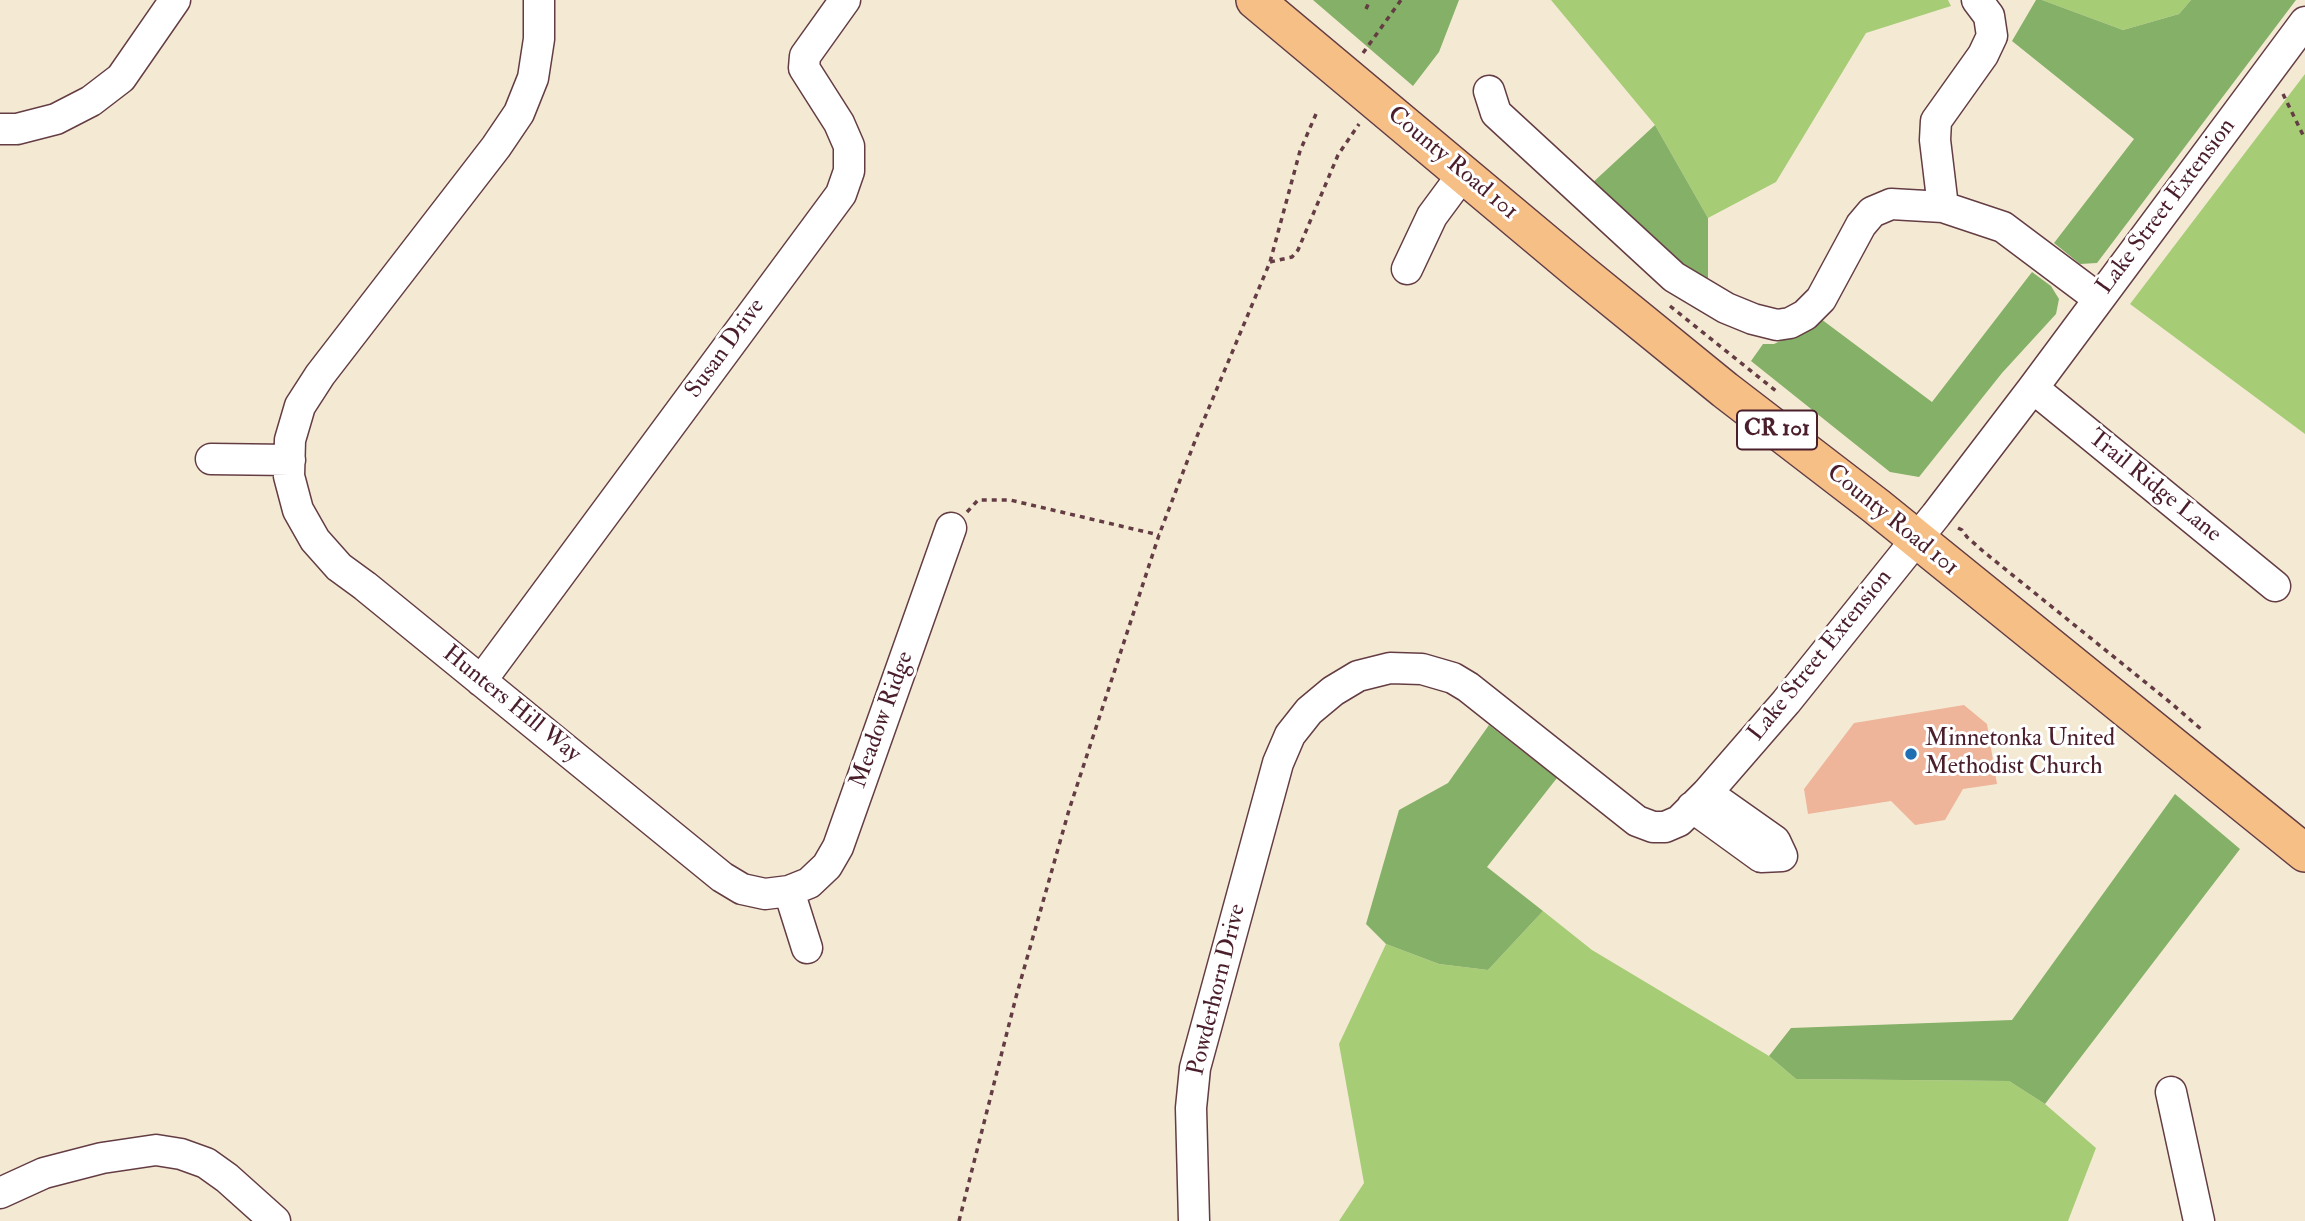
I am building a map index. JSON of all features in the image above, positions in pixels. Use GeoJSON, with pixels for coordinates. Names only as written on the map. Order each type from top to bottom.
{"type":"FeatureCollection","features":[{"type":"Feature","properties":{"kind":"main road","name":"County Road 101"},"geometry":{"type":"LineString","coordinates":[[1255,0],[1714,382],[1917,539],[2305,853]]}},
{"type":"Feature","properties":{"kind":"street"},"geometry":{"type":"LineString","coordinates":[[0,129],[17,129],[56,119],[91,101],[121,78],[175,0]]}},
{"type":"Feature","properties":{"kind":"street","name":"Hunters Hill Way"},"geometry":{"type":"LineString","coordinates":[[539,0],[539,39],[533,78],[519,113],[496,147],[320,374],[300,406],[290,440],[289,476],[298,510],[315,540],[339,566],[722,877],[742,889],[765,894],[789,891]]}},
{"type":"Feature","properties":{"kind":"street","name":"Susan Drive"},"geometry":{"type":"LineString","coordinates":[[481,681],[841,194],[849,171],[849,146],[839,123],[804,68],[804,56],[845,0]]}},
{"type":"Feature","properties":{"kind":"street"},"geometry":{"type":"LineString","coordinates":[[1943,207],[1935,140],[1936,121],[1983,55],[1992,36],[1989,16],[1977,0]]}},
{"type":"Feature","properties":{"kind":"street","name":"Lake Street Extension"},"geometry":{"type":"LineString","coordinates":[[1278,763],[1290,735],[1309,711],[1333,691],[1358,676],[1369,673],[1390,668],[1422,669],[1453,678],[1468,687],[1637,821],[1653,827],[1665,827],[1679,821],[1786,702],[1917,539],[2034,388],[2305,22]]}},
{"type":"Feature","properties":{"kind":"street"},"geometry":{"type":"LineString","coordinates":[[1489,91],[1496,113],[1674,277],[1726,308],[1777,325],[1790,323],[1805,315],[1821,299],[1861,225],[1872,212],[1891,204],[1943,207],[2003,227],[2099,299]]}},
{"type":"Feature","properties":{"kind":"street"},"geometry":{"type":"LineString","coordinates":[[1407,269],[1432,216],[1463,174]]}},
{"type":"Feature","properties":{"kind":"street","name":"Trail Ridge Lane"},"geometry":{"type":"LineString","coordinates":[[2034,388],[2274,586]]}},
{"type":"Feature","properties":{"kind":"street"},"geometry":{"type":"LineString","coordinates":[[211,459],[290,460]]}},
{"type":"Feature","properties":{"kind":"street","name":"Meadow Ridge"},"geometry":{"type":"LineString","coordinates":[[789,891],[809,883],[827,866],[838,847],[951,528]]}},
{"type":"Feature","properties":{"kind":"street","name":"Powderhorn Drive"},"geometry":{"type":"LineString","coordinates":[[1194,1221],[1191,1108],[1195,1068],[1278,763]]}},
{"type":"Feature","properties":{"kind":"street"},"geometry":{"type":"LineString","coordinates":[[789,891],[807,948]]}},
{"type":"Feature","properties":{"kind":"street"},"geometry":{"type":"LineString","coordinates":[[2171,1091],[2199,1221]]}},
{"type":"Feature","properties":{"kind":"street"},"geometry":{"type":"LineString","coordinates":[[0,1193],[44,1173],[102,1158],[156,1150],[181,1154],[206,1163],[275,1221]]}},
{"type":"Feature","properties":{"kind":"path"},"geometry":{"type":"LineString","coordinates":[[1366,9],[1370,0]]}},
{"type":"Feature","properties":{"kind":"path"},"geometry":{"type":"LineString","coordinates":[[1362,55],[1401,0]]}},
{"type":"Feature","properties":{"kind":"path"},"geometry":{"type":"LineString","coordinates":[[2281,89],[2305,139]]}},
{"type":"Feature","properties":{"kind":"path"},"geometry":{"type":"LineString","coordinates":[[959,1221],[1016,997],[1069,810],[1159,535],[1270,262],[1300,151],[1316,114]]}},
{"type":"Feature","properties":{"kind":"path"},"geometry":{"type":"LineString","coordinates":[[1270,262],[1292,257],[1298,250],[1338,155],[1358,127]]}},
{"type":"Feature","properties":{"kind":"path"},"geometry":{"type":"LineString","coordinates":[[951,528],[978,500],[1010,500],[1159,535]]}},
{"type":"Feature","properties":{"kind":"green space"},"geometry":{"type":"Polygon","coordinates":[[[1313,0],[1459,0],[1439,52],[1413,86],[1313,0]]]}},
{"type":"Feature","properties":{"kind":"green space"},"geometry":{"type":"Polygon","coordinates":[[[1551,0],[1948,0],[1951,6],[1866,33],[1776,182],[1708,218],[1655,125],[1551,0]]]}},
{"type":"Feature","properties":{"kind":"green space"},"geometry":{"type":"Polygon","coordinates":[[[2036,0],[2123,30],[2179,14],[2191,0],[2296,0],[2097,263],[2080,264],[2054,243],[2134,139],[2012,41],[2036,0]]]}},
{"type":"Feature","properties":{"kind":"green space"},"geometry":{"type":"Polygon","coordinates":[[[2042,0],[2191,0],[2179,14],[2123,30],[2042,0]]]}},
{"type":"Feature","properties":{"kind":"green space"},"geometry":{"type":"Polygon","coordinates":[[[2305,74],[2305,434],[2130,304],[2305,74]]]}},
{"type":"Feature","properties":{"kind":"green space"},"geometry":{"type":"Polygon","coordinates":[[[1655,125],[1708,218],[1708,283],[1678,264],[1590,185],[1655,125]]]}},
{"type":"Feature","properties":{"kind":"green space"},"geometry":{"type":"Polygon","coordinates":[[[2032,272],[2051,286],[2059,299],[2056,314],[2002,373],[1919,477],[1890,472],[1751,361],[1763,344],[1774,344],[1797,333],[1817,316],[1932,402],[2032,272]]]}},
{"type":"Feature","properties":{"kind":"green space"},"geometry":{"type":"Polygon","coordinates":[[[1489,725],[1557,778],[1487,867],[1543,911],[1488,970],[1439,964],[1386,944],[1366,924],[1399,810],[1448,783],[1489,725]]]}},
{"type":"Feature","properties":{"kind":"green space"},"geometry":{"type":"Polygon","coordinates":[[[2175,794],[2240,849],[2045,1104],[2009,1081],[1796,1079],[1769,1056],[1791,1028],[2012,1020],[2175,794]]]}},
{"type":"Feature","properties":{"kind":"green space"},"geometry":{"type":"Polygon","coordinates":[[[1543,911],[1592,950],[1769,1056],[1796,1079],[2009,1081],[2045,1104],[2096,1148],[2068,1221],[1339,1221],[1364,1183],[1339,1044],[1386,944],[1439,964],[1488,970],[1543,911]]]}},
{"type":"Feature","properties":{"kind":"building","name":"Minnetonka United Methodist Church"},"geometry":{"type":"Polygon","coordinates":[[[1964,705],[1987,724],[1997,784],[1963,789],[1945,820],[1915,825],[1891,801],[1808,814],[1804,789],[1854,723],[1964,705]]]}},
{"type":"Feature","properties":{"kind":"place","name":"Minnetonka United Methodist Church"},"geometry":{"type":"Point","coordinates":[1911,754]}}]}
